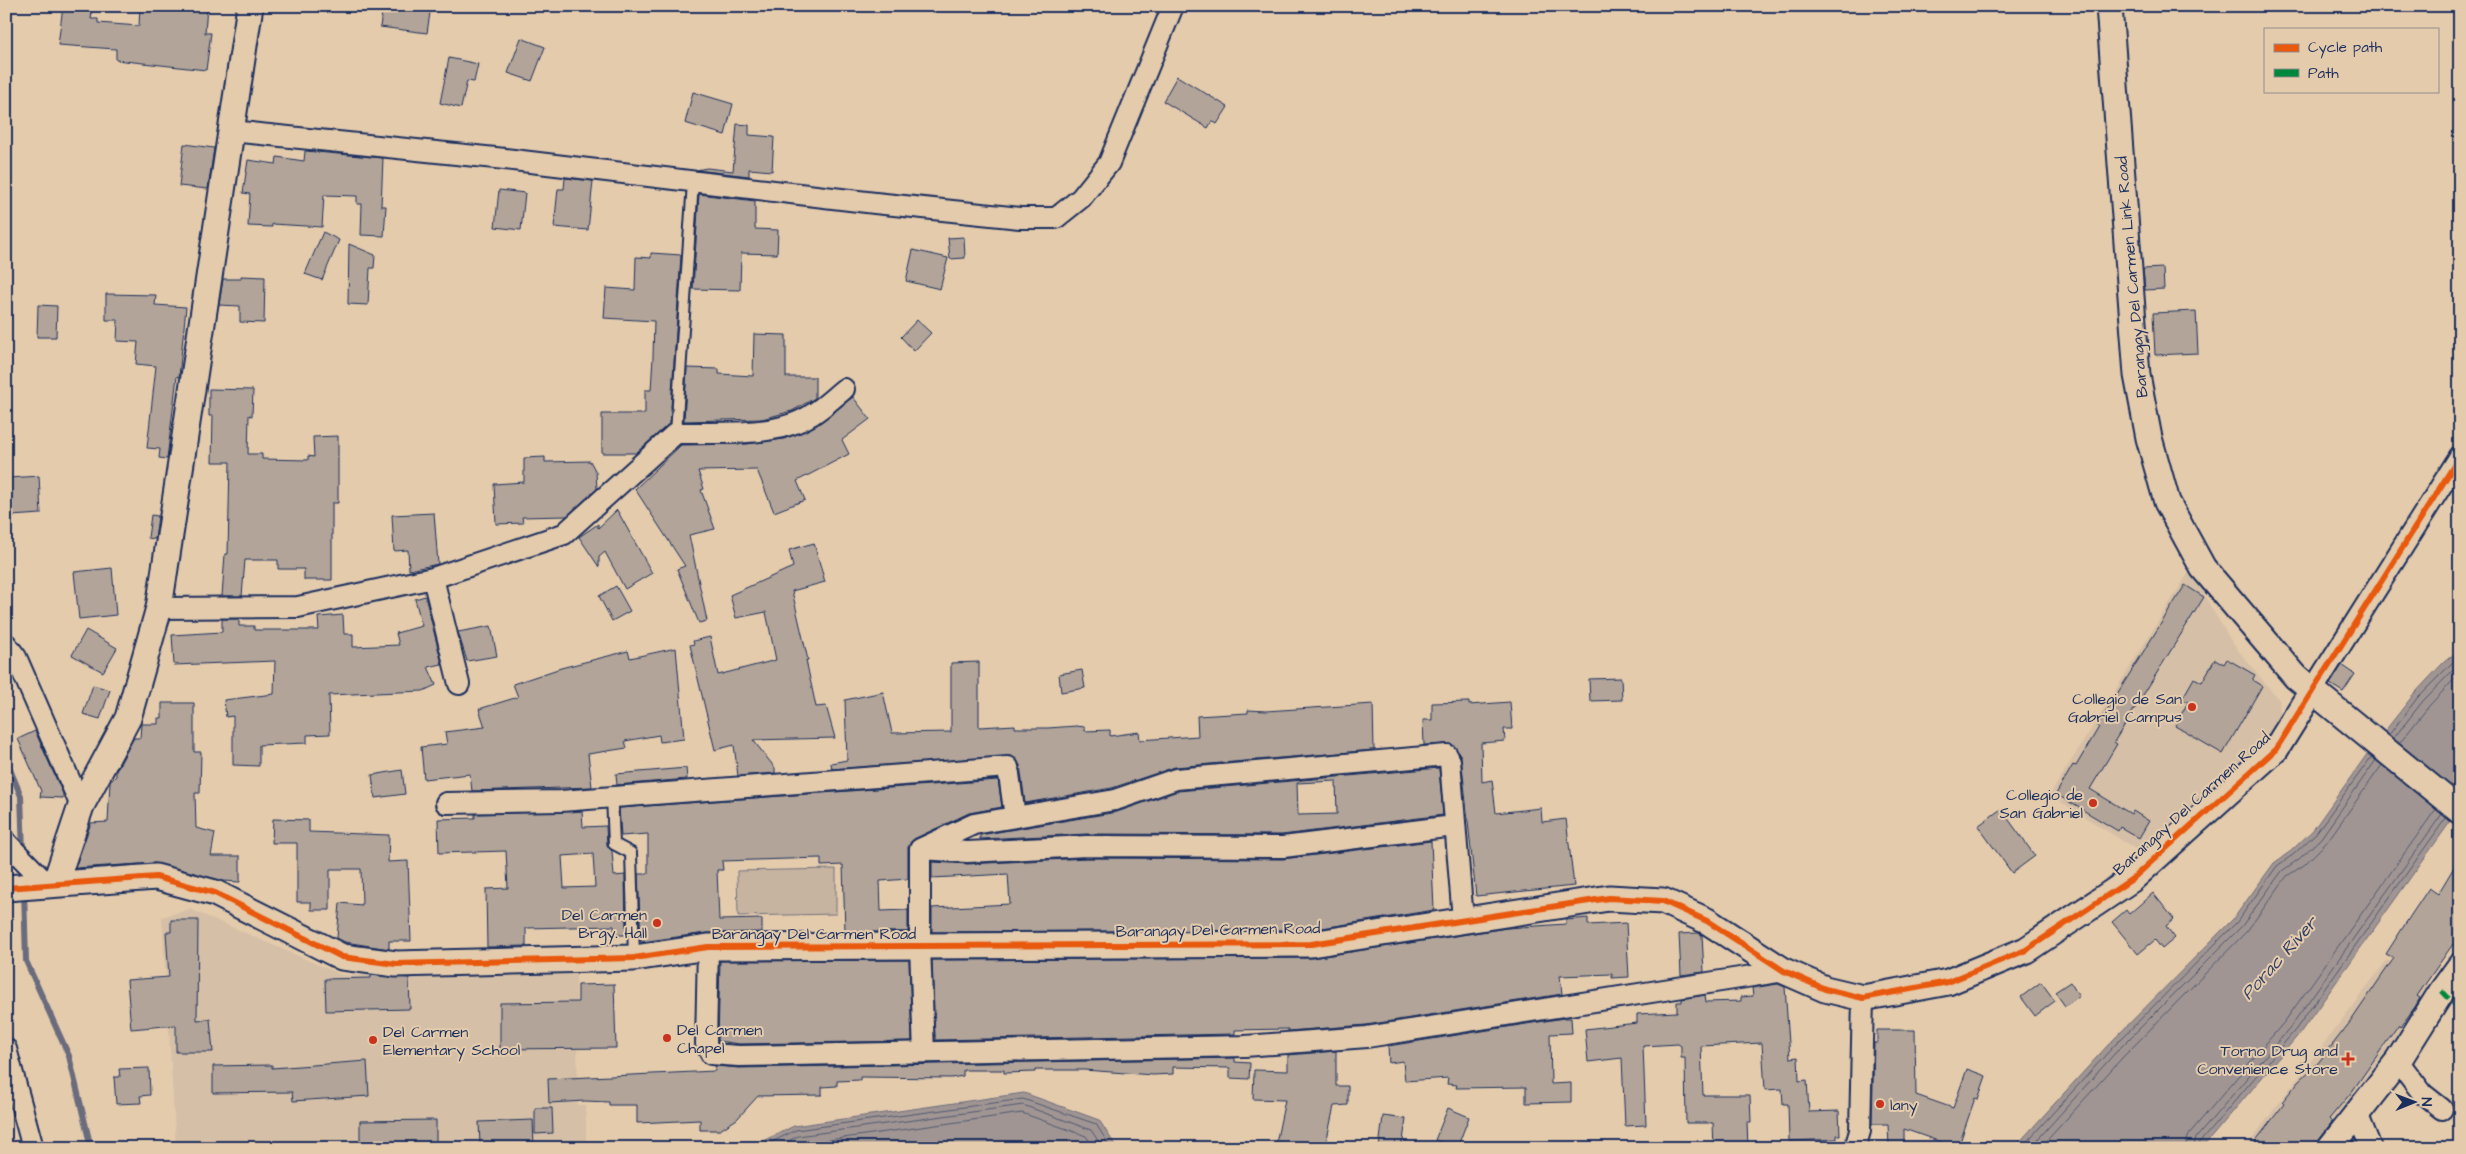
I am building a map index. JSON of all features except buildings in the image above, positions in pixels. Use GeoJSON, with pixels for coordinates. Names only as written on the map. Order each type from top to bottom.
{"type":"FeatureCollection","features":[{"type":"Feature","properties":{"kind":"street"},"geometry":{"type":"LineString","coordinates":[[8,844],[43,880],[128,718],[159,608],[250,6]]}},
{"type":"Feature","properties":{"kind":"street"},"geometry":{"type":"LineString","coordinates":[[231,131],[505,159],[1020,218],[1056,218],[1082,198],[1109,163],[1173,6]]}},
{"type":"Feature","properties":{"kind":"street","name":"Barangay Del Carmen Link Road"},"geometry":{"type":"LineString","coordinates":[[2109,6],[2137,375],[2149,438],[2167,502],[2203,568],[2245,620],[2296,677],[2460,811]]}},
{"type":"Feature","properties":{"kind":"street"},"geometry":{"type":"LineString","coordinates":[[159,608],[298,607],[433,578],[564,534],[676,433],[752,432],[784,426],[810,416],[844,389]]}},
{"type":"Feature","properties":{"kind":"street"},"geometry":{"type":"LineString","coordinates":[[2312,691],[2460,456]]}},
{"type":"Feature","properties":{"kind":"street"},"geometry":{"type":"LineString","coordinates":[[433,578],[459,684]]}},
{"type":"Feature","properties":{"kind":"street"},"geometry":{"type":"LineString","coordinates":[[6,644],[16,657],[81,806]]}},
{"type":"Feature","properties":{"kind":"street","name":"Barangay Del Carmen Road"},"geometry":{"type":"LineString","coordinates":[[6,888],[43,880],[156,877],[215,893],[342,958],[396,964],[634,958],[708,947],[1311,944],[1609,898],[1663,901],[1707,920],[1784,971],[1825,989],[1863,998],[1948,982],[2026,950],[2132,879],[2276,749],[2312,691]]}},
{"type":"Feature","properties":{"kind":"street"},"geometry":{"type":"LineString","coordinates":[[920,849],[974,824],[1115,800],[1176,779],[1447,755],[1450,761],[1463,920]]}},
{"type":"Feature","properties":{"kind":"street"},"geometry":{"type":"LineString","coordinates":[[446,803],[561,801],[1008,767],[1016,817]]}},
{"type":"Feature","properties":{"kind":"street"},"geometry":{"type":"LineString","coordinates":[[920,849],[967,852],[1087,846],[1283,847],[1454,826]]}},
{"type":"Feature","properties":{"kind":"street"},"geometry":{"type":"LineString","coordinates":[[920,849],[920,946],[924,1053]]}},
{"type":"Feature","properties":{"kind":"street"},"geometry":{"type":"LineString","coordinates":[[708,947],[706,1044],[711,1054],[739,1056],[1245,1046],[1367,1037],[1784,971]]}},
{"type":"Feature","properties":{"kind":"street"},"geometry":{"type":"LineString","coordinates":[[2330,1148],[2398,1061],[2442,990],[2460,966]]}},
{"type":"Feature","properties":{"kind":"street"},"geometry":{"type":"LineString","coordinates":[[1855,1148],[1860,1131],[1863,998]]}},
{"type":"Feature","properties":{"kind":"street"},"geometry":{"type":"LineString","coordinates":[[6,1049],[33,1148]]}},
{"type":"Feature","properties":{"kind":"street"},"geometry":{"type":"LineString","coordinates":[[2398,1061],[2423,1094],[2442,1109]]}},
{"type":"Feature","properties":{"kind":"street"},"geometry":{"type":"LineString","coordinates":[[2357,1113],[2371,1148]]}},
{"type":"Feature","properties":{"kind":"lane"},"geometry":{"type":"LineString","coordinates":[[676,433],[693,182]]}},
{"type":"Feature","properties":{"kind":"lane"},"geometry":{"type":"LineString","coordinates":[[612,796],[614,844],[631,853],[634,958]]}},
{"type":"Feature","properties":{"kind":"shaded area","name":"Collegio de San Gabriel Campus"},"geometry":{"type":"Polygon","coordinates":[[[2192,567],[2209,604],[2233,644],[2279,700],[2281,727],[2274,738],[2145,855],[2050,795],[2192,567]]]}},
{"type":"Feature","properties":{"kind":"shaded area"},"geometry":{"type":"Polygon","coordinates":[[[836,869],[836,914],[738,916],[737,871],[836,869]]]}},
{"type":"Feature","properties":{"kind":"shaded area","name":"Del Carmen Elementary School"},"geometry":{"type":"Polygon","coordinates":[[[190,909],[342,975],[576,975],[578,1105],[586,1105],[586,1148],[176,1148],[162,917],[190,909]]]}},
{"type":"Feature","properties":{"kind":"shaded area"},"geometry":{"type":"Polygon","coordinates":[[[2387,960],[2432,988],[2318,1148],[2245,1148],[2387,960]]]}},
{"type":"Feature","properties":{"kind":"water","name":"Porac River"},"geometry":{"type":"Polygon","coordinates":[[[2460,649],[2460,808],[2300,1033],[2202,1148],[2014,1148],[2108,1045],[2234,918],[2274,863],[2291,851],[2313,830],[2370,750],[2414,694],[2443,663],[2460,649]]]}},
{"type":"Feature","properties":{"kind":"water"},"geometry":{"type":"Polygon","coordinates":[[[1024,1093],[1099,1120],[1117,1148],[748,1148],[794,1126],[1024,1093]]]}},
{"type":"Feature","properties":{"kind":"waterway"},"geometry":{"type":"LineString","coordinates":[[6,760],[21,796],[23,853]]}},
{"type":"Feature","properties":{"kind":"waterway"},"geometry":{"type":"LineString","coordinates":[[24,890],[26,961],[69,1056],[91,1148]]}},
{"type":"Feature","properties":{"kind":"marked path"},"geometry":{"type":"LineString","coordinates":[[2442,991],[2460,1010]]}},
{"type":"Feature","properties":{"kind":"cycle path"},"geometry":{"type":"LineString","coordinates":[[6,888],[156,877],[215,893],[342,957],[396,964],[634,958],[708,947],[1311,944],[1609,898],[1663,901],[1707,921],[1784,971],[1825,989],[1863,998],[1948,982],[2026,950],[2132,879],[2276,749],[2460,456]]}},
{"type":"Feature","properties":{"kind":"place","name":"Collegio de San Gabriel Campus"},"geometry":{"type":"Point","coordinates":[2192,707]}},
{"type":"Feature","properties":{"kind":"place","name":"Collegio de San Gabriel"},"geometry":{"type":"Point","coordinates":[2093,803]}},
{"type":"Feature","properties":{"kind":"place","name":"Del Carmen Brgy. Hall"},"geometry":{"type":"Point","coordinates":[657,923]}},
{"type":"Feature","properties":{"kind":"place","name":"Del Carmen Chapel"},"geometry":{"type":"Point","coordinates":[667,1038]}},
{"type":"Feature","properties":{"kind":"place","name":"Del Carmen Elementary School"},"geometry":{"type":"Point","coordinates":[373,1040]}},
{"type":"Feature","properties":{"kind":"place","name":"Torno Drug and Convenience Store"},"geometry":{"type":"Point","coordinates":[2348,1059]}},
{"type":"Feature","properties":{"kind":"place","name":"lany"},"geometry":{"type":"Point","coordinates":[1880,1104]}}]}
